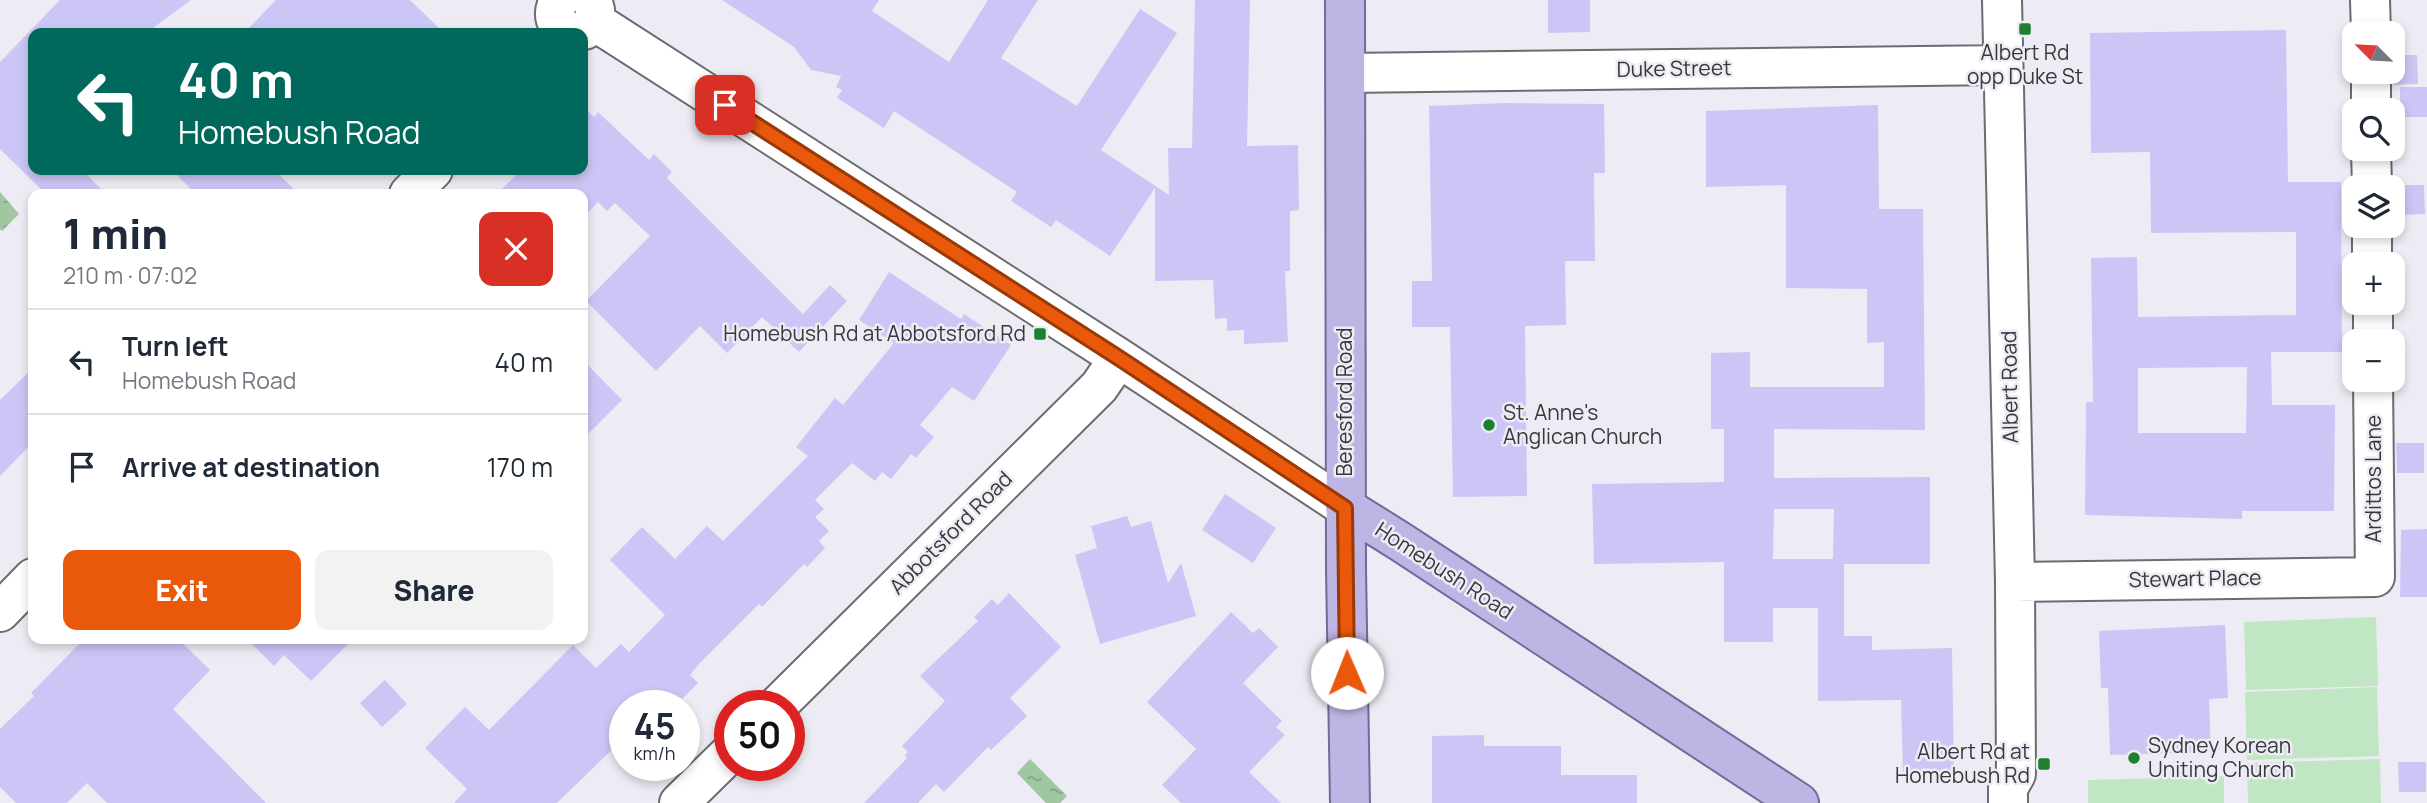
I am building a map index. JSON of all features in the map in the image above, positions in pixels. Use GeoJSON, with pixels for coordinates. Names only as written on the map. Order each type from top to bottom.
{"type":"FeatureCollection","features":[{"type":"Feature","properties":{"kind":"main road","name":"Beresford Road"},"geometry":{"type":"LineString","coordinates":[[1345,0],[1345,508],[1350,803]]}},
{"type":"Feature","properties":{"kind":"main road","name":"Homebush Road"},"geometry":{"type":"LineString","coordinates":[[1345,508],[1412,549],[1799,803]]}},
{"type":"Feature","properties":{"kind":"street","name":"Albert Road"},"geometry":{"type":"LineString","coordinates":[[2001,0],[2015,582],[2017,793]]}},
{"type":"Feature","properties":{"kind":"street"},"geometry":{"type":"LineString","coordinates":[[2370,0],[2371,21]]}},
{"type":"Feature","properties":{"kind":"street","name":"Homebush Road"},"geometry":{"type":"LineString","coordinates":[[575,17],[1119,358],[1345,508]]}},
{"type":"Feature","properties":{"kind":"street","name":"Duke Street"},"geometry":{"type":"LineString","coordinates":[[1346,73],[2003,65]]}},
{"type":"Feature","properties":{"kind":"street"},"geometry":{"type":"LineString","coordinates":[[414,189],[428,175]]}},
{"type":"Feature","properties":{"kind":"street","name":"Abbotsford Road"},"geometry":{"type":"LineString","coordinates":[[793,690],[1099,387],[1119,358]]}},
{"type":"Feature","properties":{"kind":"street","name":"Ardittos Lane"},"geometry":{"type":"LineString","coordinates":[[2373,392],[2375,577]]}},
{"type":"Feature","properties":{"kind":"street","name":"Stewart Place"},"geometry":{"type":"LineString","coordinates":[[2015,582],[2375,577]]}},
{"type":"Feature","properties":{"kind":"street"},"geometry":{"type":"LineString","coordinates":[[0,612],[28,583]]}},
{"type":"Feature","properties":{"kind":"street"},"geometry":{"type":"LineString","coordinates":[[679,803],[714,769]]}},
{"type":"Feature","properties":{"kind":"shaded area"},"geometry":{"type":"Polygon","coordinates":[[[2376,617],[2378,686],[2246,690],[2244,622],[2376,617]]]}},
{"type":"Feature","properties":{"kind":"shaded area"},"geometry":{"type":"Polygon","coordinates":[[[2377,687],[2379,756],[2247,760],[2245,692],[2377,687]]]}},
{"type":"Feature","properties":{"kind":"shaded area"},"geometry":{"type":"Polygon","coordinates":[[[2380,759],[2381,803],[2248,803],[2247,763],[2380,759]]]}},
{"type":"Feature","properties":{"kind":"shaded area"},"geometry":{"type":"Polygon","coordinates":[[[2224,776],[2224,803],[2088,803],[2088,780],[2224,776]]]}},
{"type":"Feature","properties":{"kind":"water"},"geometry":{"type":"Polygon","coordinates":[[[0,192],[19,214],[2,231],[0,229],[0,192]]]}},
{"type":"Feature","properties":{"kind":"water"},"geometry":{"type":"Polygon","coordinates":[[[1030,759],[1067,796],[1060,803],[1046,803],[1017,773],[1030,759]]]}},
{"type":"Feature","properties":{"kind":"building"},"geometry":{"type":"Polygon","coordinates":[[[60,0],[191,0],[153,28],[33,28],[60,0]]]}},
{"type":"Feature","properties":{"kind":"building"},"geometry":{"type":"Polygon","coordinates":[[[276,0],[410,0],[439,28],[249,28],[276,0]]]}},
{"type":"Feature","properties":{"kind":"building"},"geometry":{"type":"Polygon","coordinates":[[[722,0],[879,0],[872,11],[949,62],[988,0],[1038,0],[1001,58],[1077,106],[1140,9],[1177,33],[1101,150],[1169,195],[1168,148],[1192,148],[1195,0],[1250,0],[1247,146],[1298,145],[1299,210],[1290,211],[1290,271],[1285,271],[1288,342],[1244,344],[1244,330],[1227,331],[1227,318],[1215,319],[1213,280],[1155,281],[1155,188],[1110,256],[1056,220],[1051,227],[1011,201],[1017,192],[894,111],[884,128],[837,98],[842,90],[836,87],[841,76],[811,70],[794,47],[722,0]]]}},
{"type":"Feature","properties":{"kind":"building"},"geometry":{"type":"Polygon","coordinates":[[[1548,0],[1590,0],[1590,32],[1548,33],[1548,0]]]}},
{"type":"Feature","properties":{"kind":"building"},"geometry":{"type":"Polygon","coordinates":[[[2286,30],[2288,182],[2341,182],[2342,352],[2271,352],[2272,405],[2335,405],[2334,511],[2242,511],[2242,519],[2085,515],[2086,402],[2093,402],[2091,258],[2137,257],[2138,317],[2296,315],[2296,232],[2151,233],[2150,152],[2091,153],[2090,33],[2286,30]],[[2247,367],[2138,368],[2138,433],[2246,433],[2247,367]]]}},
{"type":"Feature","properties":{"kind":"building"},"geometry":{"type":"Polygon","coordinates":[[[28,33],[28,175],[87,175],[101,189],[41,189],[0,149],[0,62],[28,33]]]}},
{"type":"Feature","properties":{"kind":"building"},"geometry":{"type":"Polygon","coordinates":[[[2405,55],[2417,55],[2418,84],[2393,85],[2405,84],[2405,55]]]}},
{"type":"Feature","properties":{"kind":"building"},"geometry":{"type":"Polygon","coordinates":[[[2400,87],[2427,87],[2427,117],[2405,117],[2405,98],[2400,98],[2400,87]]]}},
{"type":"Feature","properties":{"kind":"building"},"geometry":{"type":"Polygon","coordinates":[[[1504,103],[1604,104],[1605,173],[1594,173],[1595,261],[1565,261],[1566,325],[1525,326],[1527,496],[1453,497],[1450,327],[1412,327],[1412,281],[1432,281],[1429,106],[1504,103]]]}},
{"type":"Feature","properties":{"kind":"building"},"geometry":{"type":"Polygon","coordinates":[[[1878,105],[1879,209],[1923,209],[1925,430],[1774,429],[1774,478],[1930,477],[1930,564],[1844,564],[1844,636],[1872,636],[1872,650],[1952,648],[1954,772],[1903,773],[1901,700],[1818,701],[1818,608],[1773,608],[1773,642],[1724,642],[1724,562],[1594,564],[1592,484],[1724,482],[1724,429],[1711,429],[1711,353],[1750,352],[1750,387],[1884,387],[1884,342],[1867,343],[1867,289],[1786,288],[1786,185],[1706,187],[1706,111],[1878,105]],[[1774,509],[1773,559],[1833,559],[1834,509],[1774,509]]]}},
{"type":"Feature","properties":{"kind":"building"},"geometry":{"type":"Polygon","coordinates":[[[588,111],[594,117],[598,112],[649,160],[654,154],[672,172],[667,178],[803,314],[830,285],[847,301],[799,352],[762,317],[727,353],[700,326],[656,371],[588,303],[588,299],[650,236],[615,203],[607,211],[598,202],[588,213],[588,189],[502,189],[516,175],[588,175],[588,111]]]}},
{"type":"Feature","properties":{"kind":"building"},"geometry":{"type":"Polygon","coordinates":[[[177,175],[279,175],[294,189],[191,189],[177,175]]]}},
{"type":"Feature","properties":{"kind":"building"},"geometry":{"type":"Polygon","coordinates":[[[2405,185],[2424,185],[2425,214],[2405,215],[2405,185]]]}},
{"type":"Feature","properties":{"kind":"building"},"geometry":{"type":"Polygon","coordinates":[[[889,272],[961,319],[964,314],[1011,345],[974,401],[952,387],[920,425],[934,437],[916,458],[911,454],[891,479],[882,472],[875,481],[852,463],[815,500],[824,509],[815,517],[829,531],[819,541],[825,548],[807,567],[804,564],[762,607],[759,604],[698,665],[690,675],[698,683],[691,690],[609,690],[609,753],[557,803],[454,803],[467,789],[425,748],[465,707],[489,730],[573,645],[596,668],[621,644],[629,652],[665,615],[610,560],[642,527],[675,559],[707,526],[723,541],[808,456],[796,447],[835,398],[843,405],[894,343],[859,320],[889,272]]]}},
{"type":"Feature","properties":{"kind":"building"},"geometry":{"type":"Polygon","coordinates":[[[588,365],[622,400],[588,434],[588,365]]]}},
{"type":"Feature","properties":{"kind":"building"},"geometry":{"type":"Polygon","coordinates":[[[28,373],[28,447],[0,476],[0,400],[28,373]]]}},
{"type":"Feature","properties":{"kind":"building"},"geometry":{"type":"Polygon","coordinates":[[[2396,443],[2424,443],[2424,473],[2397,473],[2396,443]]]}},
{"type":"Feature","properties":{"kind":"building"},"geometry":{"type":"Polygon","coordinates":[[[1225,494],[1276,528],[1253,563],[1202,530],[1225,494]]]}},
{"type":"Feature","properties":{"kind":"building"},"geometry":{"type":"Polygon","coordinates":[[[1127,516],[1131,527],[1151,521],[1168,583],[1181,563],[1196,616],[1100,644],[1075,555],[1097,548],[1091,526],[1127,516]]]}},
{"type":"Feature","properties":{"kind":"building"},"geometry":{"type":"Polygon","coordinates":[[[2427,529],[2427,597],[2400,597],[2401,530],[2427,529]]]}},
{"type":"Feature","properties":{"kind":"building"},"geometry":{"type":"Polygon","coordinates":[[[1009,593],[1061,647],[1010,698],[1027,716],[991,750],[988,747],[944,792],[936,784],[918,803],[864,803],[907,758],[905,755],[908,752],[902,746],[945,701],[920,676],[978,621],[974,617],[992,599],[998,605],[1009,593]]]}},
{"type":"Feature","properties":{"kind":"building"},"geometry":{"type":"Polygon","coordinates":[[[1231,612],[1253,633],[1259,628],[1278,647],[1243,683],[1282,721],[1276,727],[1285,735],[1249,772],[1281,803],[1181,803],[1162,785],[1196,749],[1147,702],[1231,612]]]}},
{"type":"Feature","properties":{"kind":"building"},"geometry":{"type":"Polygon","coordinates":[[[2225,625],[2228,698],[2209,699],[2211,752],[2110,755],[2108,688],[2101,688],[2099,631],[2225,625]]]}},
{"type":"Feature","properties":{"kind":"building"},"geometry":{"type":"Polygon","coordinates":[[[79,644],[183,644],[210,670],[173,709],[266,803],[107,803],[87,783],[67,803],[16,803],[0,787],[0,729],[34,696],[31,693],[79,644]]]}},
{"type":"Feature","properties":{"kind":"building"},"geometry":{"type":"Polygon","coordinates":[[[252,644],[348,644],[311,681],[284,655],[274,666],[252,644]]]}},
{"type":"Feature","properties":{"kind":"building"},"geometry":{"type":"Polygon","coordinates":[[[385,680],[407,704],[382,727],[360,703],[385,680]]]}},
{"type":"Feature","properties":{"kind":"building"},"geometry":{"type":"Polygon","coordinates":[[[1484,735],[1484,746],[1561,746],[1561,775],[1637,775],[1637,803],[1432,803],[1432,736],[1484,735]]]}},
{"type":"Feature","properties":{"kind":"building"},"geometry":{"type":"Polygon","coordinates":[[[2398,762],[2426,762],[2426,792],[2399,792],[2398,762]]]}},
{"type":"Feature","properties":{"kind":"place","name":"Albert Rd opp Duke St"},"geometry":{"type":"Point","coordinates":[2025,29]}},
{"type":"Feature","properties":{"kind":"place","name":"Homebush Rd at Abbotsford Rd"},"geometry":{"type":"Point","coordinates":[1040,334]}},
{"type":"Feature","properties":{"kind":"place","name":"St. Anne's Anglican Church"},"geometry":{"type":"Point","coordinates":[1489,425]}},
{"type":"Feature","properties":{"kind":"place","name":"Sydney Korean Uniting Church"},"geometry":{"type":"Point","coordinates":[2134,758]}},
{"type":"Feature","properties":{"kind":"place","name":"Albert Rd at Homebush Rd"},"geometry":{"type":"Point","coordinates":[2044,764]}},
{"type":"Feature","properties":{"kind":"route"},"geometry":{"type":"LineString","coordinates":[[725,105],[1119,358],[1345,508],[1347,673]]}}]}
